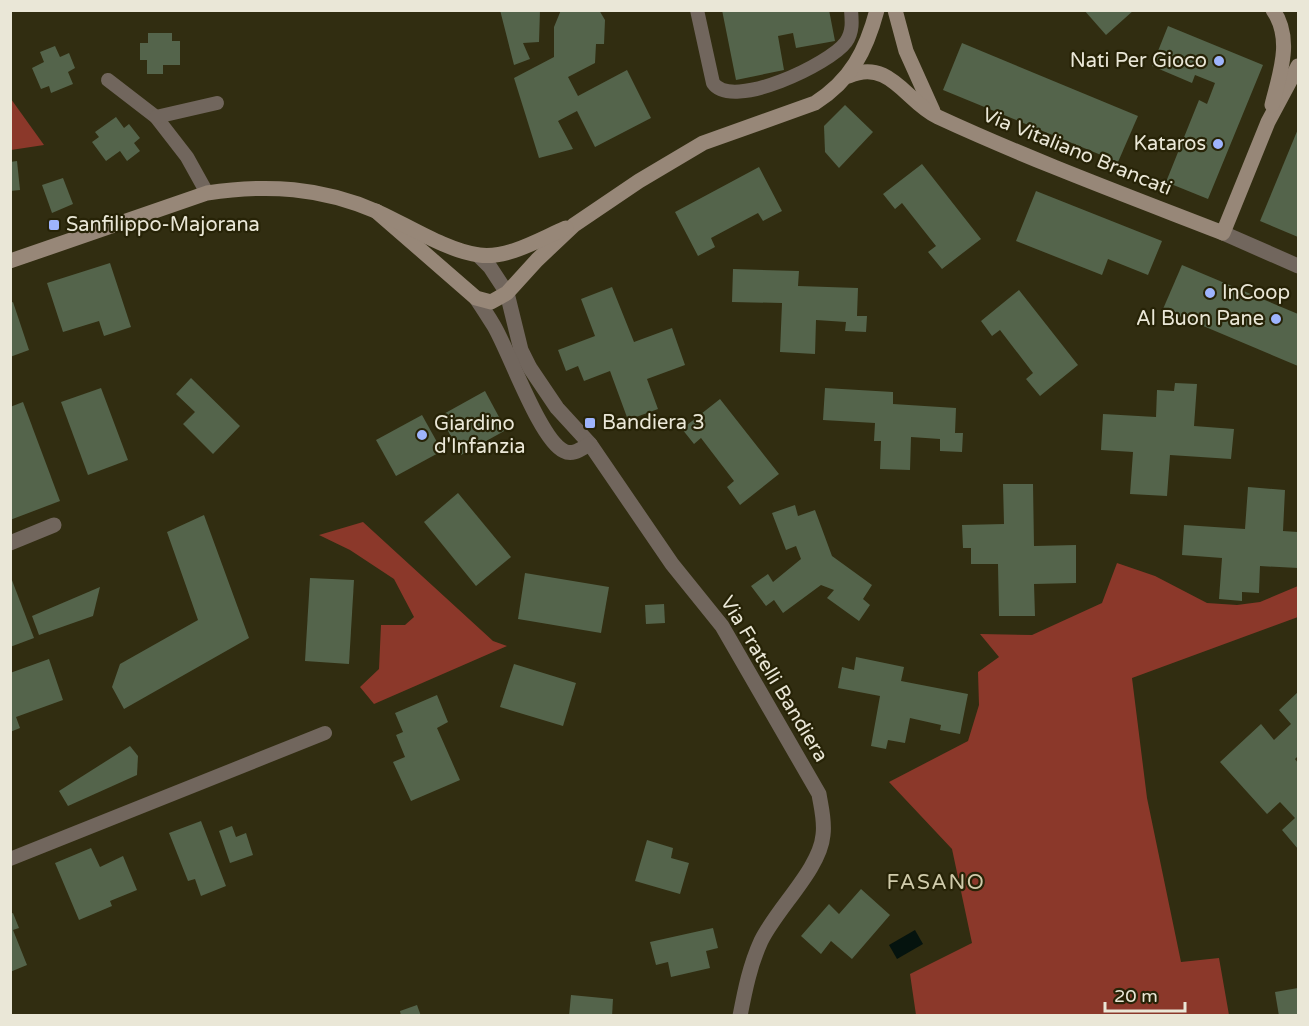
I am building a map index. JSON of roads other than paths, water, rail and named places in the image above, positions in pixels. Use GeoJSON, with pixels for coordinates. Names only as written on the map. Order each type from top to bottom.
{"type":"FeatureCollection","features":[{"type":"Feature","properties":{"kind":"street"},"geometry":{"type":"LineString","coordinates":[[476,298],[491,302],[507,293],[574,225],[639,181],[703,143],[815,103],[831,93],[849,76],[872,31],[877,10]]}},
{"type":"Feature","properties":{"kind":"street"},"geometry":{"type":"LineString","coordinates":[[895,10],[906,51],[934,116]]}},
{"type":"Feature","properties":{"kind":"street"},"geometry":{"type":"LineString","coordinates":[[1268,122],[1280,73],[1284,44],[1279,20],[1273,10]]}},
{"type":"Feature","properties":{"kind":"street"},"geometry":{"type":"LineString","coordinates":[[1223,233],[1268,122],[1299,66]]}},
{"type":"Feature","properties":{"kind":"street","name":"Via Vitaliano Brancati"},"geometry":{"type":"LineString","coordinates":[[849,76],[869,70],[879,73],[891,80],[934,116],[1299,266]]}},
{"type":"Feature","properties":{"kind":"street"},"geometry":{"type":"LineString","coordinates":[[10,261],[207,194],[236,189],[283,188],[308,191],[376,211],[455,248],[478,255],[495,255],[508,251],[574,225]]}},
{"type":"Feature","properties":{"kind":"street"},"geometry":{"type":"LineString","coordinates":[[376,211],[476,298],[494,327],[527,398],[555,444],[565,452],[574,453],[590,444]]}},
{"type":"Feature","properties":{"kind":"street","name":"Via Fratelli Bandiera"},"geometry":{"type":"LineString","coordinates":[[478,255],[490,267],[507,293],[521,350],[530,368],[557,408],[590,444],[672,564],[722,626],[819,794],[823,814],[823,835],[817,857],[773,918],[761,940],[750,969],[744,1014]]}},
{"type":"Feature","properties":{"kind":"street"},"geometry":{"type":"LineString","coordinates":[[10,543],[54,525]]}},
{"type":"Feature","properties":{"kind":"lane"},"geometry":{"type":"LineString","coordinates":[[697,10],[713,83],[721,90],[750,91],[774,85],[828,59],[846,42],[852,27],[851,10]]}},
{"type":"Feature","properties":{"kind":"lane"},"geometry":{"type":"LineString","coordinates":[[108,80],[156,117],[187,157],[207,194]]}},
{"type":"Feature","properties":{"kind":"lane"},"geometry":{"type":"LineString","coordinates":[[156,117],[217,103]]}},
{"type":"Feature","properties":{"kind":"lane"},"geometry":{"type":"LineString","coordinates":[[10,859],[325,733]]}},
{"type":"Feature","properties":{"kind":"place","name":"Nati Per Gioco"},"geometry":{"type":"Point","coordinates":[1219,61]}},
{"type":"Feature","properties":{"kind":"place","name":"Kataros"},"geometry":{"type":"Point","coordinates":[1218,144]}},
{"type":"Feature","properties":{"kind":"place","name":"Sanfilippo-Majorana"},"geometry":{"type":"Point","coordinates":[54,225]}},
{"type":"Feature","properties":{"kind":"place","name":"InCoop"},"geometry":{"type":"Point","coordinates":[1210,293]}},
{"type":"Feature","properties":{"kind":"place","name":"Al Buon Pane"},"geometry":{"type":"Point","coordinates":[1276,319]}},
{"type":"Feature","properties":{"kind":"place","name":"Bandiera 3"},"geometry":{"type":"Point","coordinates":[590,423]}},
{"type":"Feature","properties":{"kind":"place","name":"Giardino d'Infanzia"},"geometry":{"type":"Point","coordinates":[422,435]}},
{"type":"Feature","properties":{"kind":"district","name":"FASANO"},"geometry":{"type":"Point","coordinates":[936,882]}}]}
